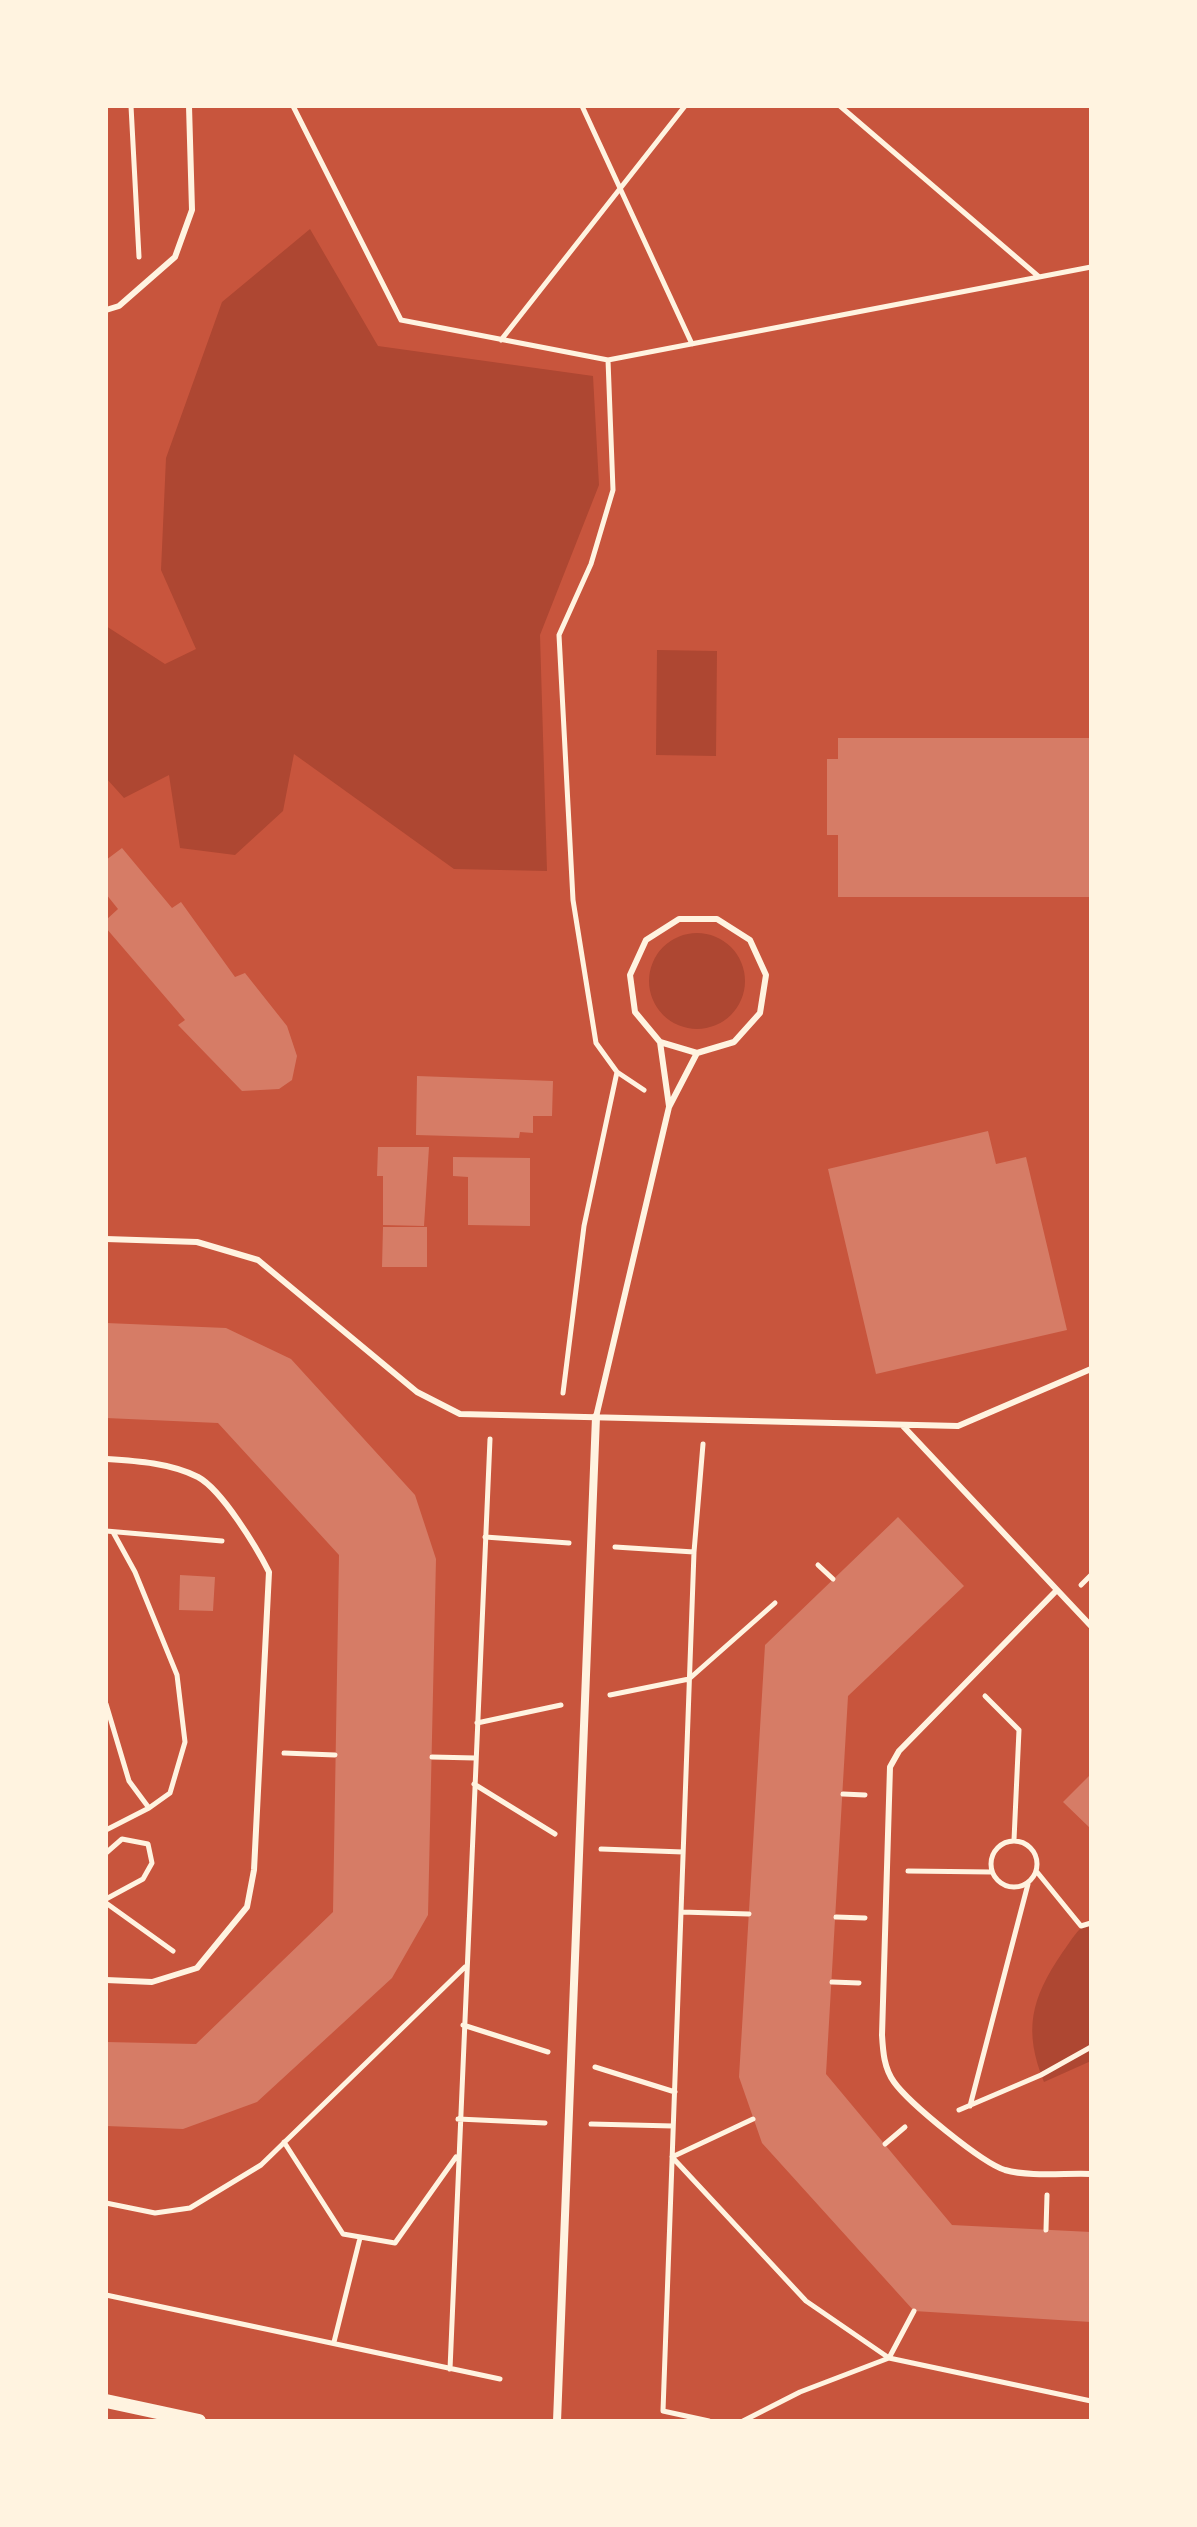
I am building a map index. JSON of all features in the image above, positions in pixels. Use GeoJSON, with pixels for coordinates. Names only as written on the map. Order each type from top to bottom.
{"type":"FeatureCollection","features":[{"type":"Feature","properties":{"kind":"street"},"geometry":{"type":"LineString","coordinates":[[557,2421],[596,1417]]}},
{"type":"Feature","properties":{"kind":"street"},"geometry":{"type":"LineString","coordinates":[[106,2401],[199,2421]]}},
{"type":"Feature","properties":{"kind":"lane"},"geometry":{"type":"LineString","coordinates":[[106,310],[119,306],[175,257],[192,210],[189,106]]}},
{"type":"Feature","properties":{"kind":"lane"},"geometry":{"type":"LineString","coordinates":[[660,1042],[697,1053],[734,1042],[760,1013],[766,975],[750,940],[717,919],[679,919],[646,940],[630,975],[635,1012],[660,1042],[669,1107]]}},
{"type":"Feature","properties":{"kind":"lane"},"geometry":{"type":"LineString","coordinates":[[596,1417],[669,1107],[697,1053]]}},
{"type":"Feature","properties":{"kind":"lane"},"geometry":{"type":"LineString","coordinates":[[106,1239],[197,1242],[258,1260],[417,1392],[460,1414],[958,1426],[1091,1369]]}},
{"type":"Feature","properties":{"kind":"lane"},"geometry":{"type":"LineString","coordinates":[[903,1426],[1091,1626]]}},
{"type":"Feature","properties":{"kind":"lane"},"geometry":{"type":"LineString","coordinates":[[106,1459],[151,1462],[201,1478],[255,1544],[269,1572],[254,1870],[247,1907],[197,1968],[152,1982],[106,1980]]}},
{"type":"Feature","properties":{"kind":"lane"},"geometry":{"type":"LineString","coordinates":[[1057,1590],[899,1751],[890,1767],[884,2061],[895,2083],[934,2121],[993,2165],[1008,2171],[1091,2174]]}},
{"type":"Feature","properties":{"kind":"path"},"geometry":{"type":"LineString","coordinates":[[131,106],[140,287]]}},
{"type":"Feature","properties":{"kind":"path"},"geometry":{"type":"LineString","coordinates":[[293,106],[401,320],[608,360],[1091,267]]}},
{"type":"Feature","properties":{"kind":"path"},"geometry":{"type":"LineString","coordinates":[[582,106],[692,344]]}},
{"type":"Feature","properties":{"kind":"path"},"geometry":{"type":"LineString","coordinates":[[501,340],[685,106]]}},
{"type":"Feature","properties":{"kind":"path"},"geometry":{"type":"LineString","coordinates":[[840,106],[1039,277]]}},
{"type":"Feature","properties":{"kind":"path"},"geometry":{"type":"LineString","coordinates":[[608,360],[613,490],[591,564],[559,635],[573,900],[596,1043],[617,1072],[669,1107]]}},
{"type":"Feature","properties":{"kind":"path"},"geometry":{"type":"LineString","coordinates":[[561,1418],[584,1226],[617,1072]]}},
{"type":"Feature","properties":{"kind":"path"},"geometry":{"type":"LineString","coordinates":[[450,2369],[456,2156],[491,1414]]}},
{"type":"Feature","properties":{"kind":"path"},"geometry":{"type":"LineString","coordinates":[[705,1420],[694,1552],[663,2411],[709,2421]]}},
{"type":"Feature","properties":{"kind":"path"},"geometry":{"type":"LineString","coordinates":[[110,1532],[255,1544]]}},
{"type":"Feature","properties":{"kind":"path"},"geometry":{"type":"LineString","coordinates":[[106,1830],[149,1808],[170,1793],[185,1742],[177,1675],[135,1572],[110,1532]]}},
{"type":"Feature","properties":{"kind":"path"},"geometry":{"type":"LineString","coordinates":[[818,1565],[833,1579]]}},
{"type":"Feature","properties":{"kind":"path"},"geometry":{"type":"LineString","coordinates":[[689,1679],[775,1603]]}},
{"type":"Feature","properties":{"kind":"path"},"geometry":{"type":"LineString","coordinates":[[968,1680],[1019,1730],[1014,1840]]}},
{"type":"Feature","properties":{"kind":"path"},"geometry":{"type":"LineString","coordinates":[[106,1704],[129,1781],[149,1808]]}},
{"type":"Feature","properties":{"kind":"path"},"geometry":{"type":"LineString","coordinates":[[260,1753],[335,1755]]}},
{"type":"Feature","properties":{"kind":"path"},"geometry":{"type":"LineString","coordinates":[[432,1757],[475,1758]]}},
{"type":"Feature","properties":{"kind":"path"},"geometry":{"type":"LineString","coordinates":[[106,1853],[122,1839],[148,1844],[152,1863],[143,1879],[106,1901],[197,1968]]}},
{"type":"Feature","properties":{"kind":"path"},"geometry":{"type":"LineString","coordinates":[[970,2106],[1028,1884],[1037,1872],[1037,1857],[1029,1845],[1014,1840],[1000,1844],[991,1857],[991,1872],[999,1883],[1014,1888],[1028,1884]]}},
{"type":"Feature","properties":{"kind":"path"},"geometry":{"type":"LineString","coordinates":[[887,1870],[991,1872]]}},
{"type":"Feature","properties":{"kind":"path"},"geometry":{"type":"LineString","coordinates":[[1037,1872],[1081,1926],[1091,1923]]}},
{"type":"Feature","properties":{"kind":"path"},"geometry":{"type":"LineString","coordinates":[[681,1912],[749,1914]]}},
{"type":"Feature","properties":{"kind":"path"},"geometry":{"type":"LineString","coordinates":[[106,2203],[155,2213],[190,2208],[261,2165],[465,1966]]}},
{"type":"Feature","properties":{"kind":"path"},"geometry":{"type":"LineString","coordinates":[[934,2121],[1041,2075],[1091,2047]]}},
{"type":"Feature","properties":{"kind":"path"},"geometry":{"type":"LineString","coordinates":[[672,2157],[753,2119]]}},
{"type":"Feature","properties":{"kind":"path"},"geometry":{"type":"LineString","coordinates":[[284,2142],[343,2234],[395,2243],[456,2156]]}},
{"type":"Feature","properties":{"kind":"path"},"geometry":{"type":"LineString","coordinates":[[672,2157],[806,2301],[889,2358],[1091,2401]]}},
{"type":"Feature","properties":{"kind":"path"},"geometry":{"type":"LineString","coordinates":[[334,2342],[360,2238]]}},
{"type":"Feature","properties":{"kind":"path"},"geometry":{"type":"LineString","coordinates":[[106,2295],[500,2379]]}},
{"type":"Feature","properties":{"kind":"path"},"geometry":{"type":"LineString","coordinates":[[743,2421],[800,2392],[889,2358],[914,2311]]}},
{"type":"Feature","properties":{"kind":"shaded area"},"geometry":{"type":"Polygon","coordinates":[[[310,229],[378,346],[593,376],[599,485],[540,635],[547,871],[454,869],[294,754],[283,811],[235,855],[180,848],[169,775],[124,798],[106,778],[106,626],[165,664],[196,649],[161,570],[166,458],[222,302],[310,229]]]}},
{"type":"Feature","properties":{"kind":"shaded area"},"geometry":{"type":"Polygon","coordinates":[[[657,650],[717,651],[716,756],[656,755],[657,650]]]}},
{"type":"Feature","properties":{"kind":"shaded area"},"geometry":{"type":"Polygon","coordinates":[[[697,933],[716,936],[731,947],[742,962],[745,981],[742,1000],[731,1015],[716,1026],[697,1029],[678,1026],[663,1015],[652,1000],[649,981],[652,962],[663,947],[678,936],[697,933]]]}},
{"type":"Feature","properties":{"kind":"shaded area"},"geometry":{"type":"Polygon","coordinates":[[[1091,1921],[1091,2061],[1044,2082],[1037,2063],[1032,2030],[1037,2000],[1062,1953],[1078,1931],[1091,1921]]]}},
{"type":"Feature","properties":{"kind":"building"},"geometry":{"type":"Polygon","coordinates":[[[838,738],[1091,738],[1091,897],[838,897],[838,835],[827,835],[827,759],[838,759],[838,738]]]}},
{"type":"Feature","properties":{"kind":"building"},"geometry":{"type":"Polygon","coordinates":[[[122,848],[172,908],[181,902],[235,977],[245,973],[287,1026],[297,1056],[292,1080],[279,1089],[242,1091],[178,1025],[185,1020],[106,928],[106,920],[118,909],[106,894],[106,860],[122,848]]]}},
{"type":"Feature","properties":{"kind":"building"},"geometry":{"type":"Polygon","coordinates":[[[417,1076],[553,1081],[552,1116],[533,1116],[533,1133],[520,1132],[519,1138],[416,1135],[417,1076]]]}},
{"type":"Feature","properties":{"kind":"building"},"geometry":{"type":"Polygon","coordinates":[[[988,1131],[996,1164],[1026,1157],[1067,1330],[876,1374],[828,1169],[988,1131]]]}},
{"type":"Feature","properties":{"kind":"building"},"geometry":{"type":"Polygon","coordinates":[[[378,1147],[429,1147],[424,1226],[383,1225],[383,1176],[377,1176],[378,1147]]]}},
{"type":"Feature","properties":{"kind":"building"},"geometry":{"type":"Polygon","coordinates":[[[453,1157],[530,1158],[530,1226],[468,1225],[468,1177],[453,1176],[453,1157]]]}},
{"type":"Feature","properties":{"kind":"building"},"geometry":{"type":"Polygon","coordinates":[[[383,1227],[427,1227],[427,1267],[382,1267],[383,1227]]]}},
{"type":"Feature","properties":{"kind":"building"},"geometry":{"type":"Polygon","coordinates":[[[106,1323],[226,1328],[291,1359],[415,1495],[436,1559],[428,1915],[392,1978],[257,2102],[183,2129],[106,2126],[106,2042],[196,2044],[333,1912],[339,1555],[218,1423],[106,1418],[106,1323]]]}},
{"type":"Feature","properties":{"kind":"building"},"geometry":{"type":"Polygon","coordinates":[[[898,1517],[964,1586],[848,1696],[826,2074],[952,2225],[1091,2232],[1091,2322],[914,2311],[762,2143],[739,2077],[765,1645],[898,1517]]]}},
{"type":"Feature","properties":{"kind":"building"},"geometry":{"type":"Polygon","coordinates":[[[180,1575],[215,1577],[213,1611],[179,1610],[180,1575]]]}},
{"type":"Feature","properties":{"kind":"building"},"geometry":{"type":"Polygon","coordinates":[[[1091,1774],[1091,1829],[1063,1802],[1091,1774]]]}}]}
